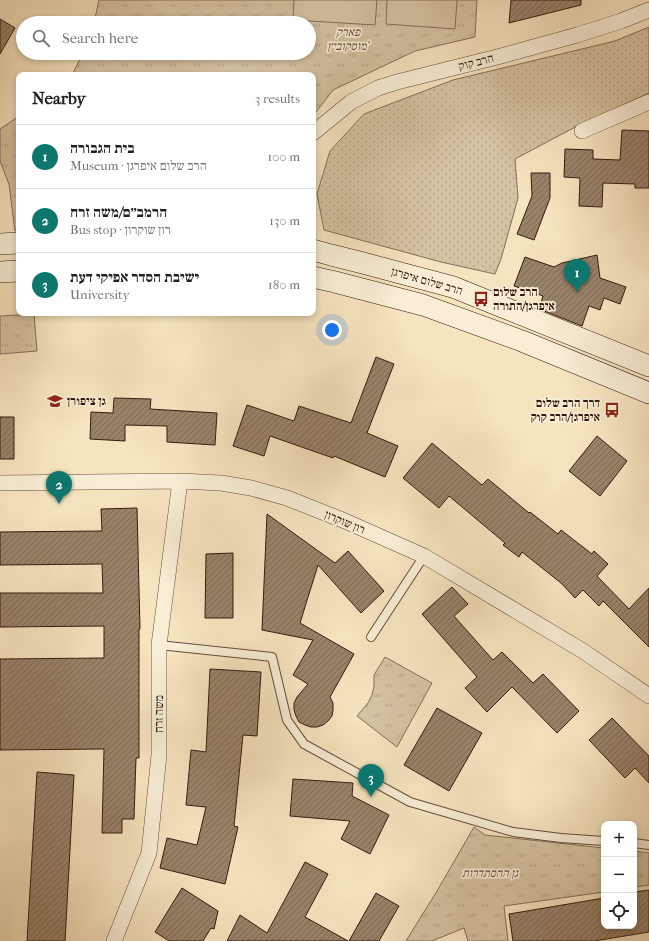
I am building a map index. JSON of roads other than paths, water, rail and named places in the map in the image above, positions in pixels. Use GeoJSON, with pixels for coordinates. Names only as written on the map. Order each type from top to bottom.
{"type":"FeatureCollection","features":[{"type":"Feature","properties":{"kind":"main road"},"geometry":{"type":"LineString","coordinates":[[0,244],[16,243]]}},
{"type":"Feature","properties":{"kind":"main road","name":"הרב שלום איפרגן"},"geometry":{"type":"LineString","coordinates":[[316,251],[453,287],[649,366]]}},
{"type":"Feature","properties":{"kind":"main road"},"geometry":{"type":"LineString","coordinates":[[0,272],[16,271]]}},
{"type":"Feature","properties":{"kind":"main road","name":"הרב שלום איפרגן"},"geometry":{"type":"LineString","coordinates":[[316,278],[423,305],[522,341],[649,393]]}},
{"type":"Feature","properties":{"kind":"street","name":"הרב קוק"},"geometry":{"type":"LineString","coordinates":[[316,131],[352,102],[378,88],[577,35],[621,21],[649,10]]}},
{"type":"Feature","properties":{"kind":"street"},"geometry":{"type":"LineString","coordinates":[[582,131],[649,102]]}},
{"type":"Feature","properties":{"kind":"street","name":"רון שוקרון"},"geometry":{"type":"LineString","coordinates":[[0,483],[180,481],[251,488],[286,498],[345,521],[424,556],[583,651],[649,696]]}},
{"type":"Feature","properties":{"kind":"street","name":"משה זרח"},"geometry":{"type":"LineString","coordinates":[[114,941],[149,853],[159,755],[159,645],[180,481]]}},
{"type":"Feature","properties":{"kind":"lane"},"geometry":{"type":"LineString","coordinates":[[370,637],[424,556]]}},
{"type":"Feature","properties":{"kind":"lane"},"geometry":{"type":"LineString","coordinates":[[159,645],[272,657],[287,720],[304,744],[410,802],[513,832],[560,838],[601,841]]}},
{"type":"Feature","properties":{"kind":"lane"},"geometry":{"type":"LineString","coordinates":[[637,844],[649,845]]}},
{"type":"Feature","properties":{"kind":"place","name":"בית הגבורה"},"geometry":{"type":"Point","coordinates":[577,292]}},
{"type":"Feature","properties":{"kind":"place","name":"הרב שלום איפרגן/התורה"},"geometry":{"type":"Point","coordinates":[481,299]}},
{"type":"Feature","properties":{"kind":"place","name":"גן ציפורן"},"geometry":{"type":"Point","coordinates":[55,401]}},
{"type":"Feature","properties":{"kind":"place","name":"דרך הרב שלום איפרגן/הרב קוק"},"geometry":{"type":"Point","coordinates":[612,410]}},
{"type":"Feature","properties":{"kind":"place","name":"הרמב״ם/משה זרח"},"geometry":{"type":"Point","coordinates":[59,504]}},
{"type":"Feature","properties":{"kind":"place","name":"ישיבת הסדר אפיקי דעת"},"geometry":{"type":"Point","coordinates":[371,797]}},
{"type":"Feature","properties":{"kind":"park label","name":"פארק מוסקוביץ'"},"geometry":{"type":"Point","coordinates":[348,39]}},
{"type":"Feature","properties":{"kind":"park label","name":"גן ההסתדרות"},"geometry":{"type":"Point","coordinates":[490,873]}}]}
